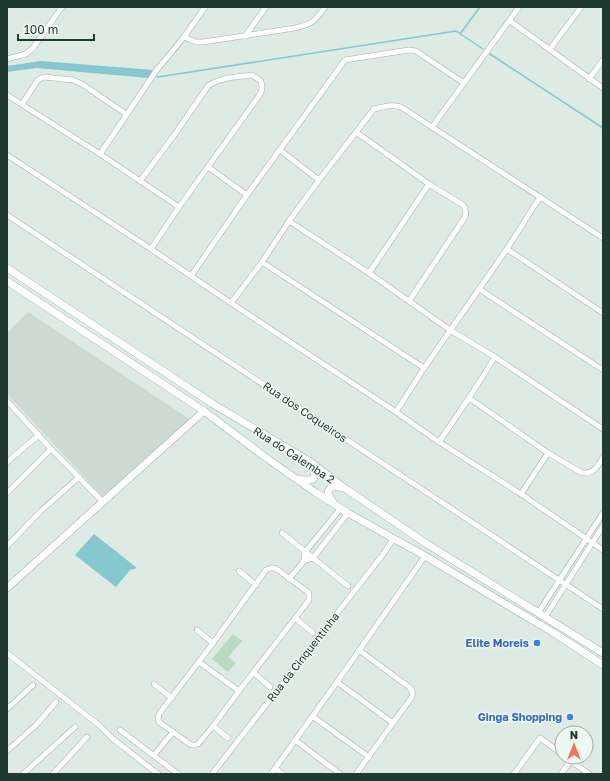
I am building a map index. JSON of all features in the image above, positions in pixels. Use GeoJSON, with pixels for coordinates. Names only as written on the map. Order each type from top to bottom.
{"type":"FeatureCollection","features":[{"type":"Feature","properties":{"kind":"main road","name":"Rua do Calemba 2"},"geometry":{"type":"LineString","coordinates":[[7,268],[213,404],[309,461],[346,489],[433,548],[603,653]]}},
{"type":"Feature","properties":{"kind":"main road","name":"Rua do Calemba 2"},"geometry":{"type":"LineString","coordinates":[[7,281],[204,411],[265,457],[348,513],[425,556],[554,633],[603,665]]}},
{"type":"Feature","properties":{"kind":"main road"},"geometry":{"type":"LineString","coordinates":[[7,588],[204,411]]}},
{"type":"Feature","properties":{"kind":"main road"},"geometry":{"type":"LineString","coordinates":[[295,478],[308,481],[314,478],[314,469],[309,461]]}},
{"type":"Feature","properties":{"kind":"main road"},"geometry":{"type":"LineString","coordinates":[[338,506],[328,494],[328,491],[331,487],[337,486],[346,489]]}},
{"type":"Feature","properties":{"kind":"street"},"geometry":{"type":"LineString","coordinates":[[7,59],[26,54],[33,48],[62,7]]}},
{"type":"Feature","properties":{"kind":"street"},"geometry":{"type":"LineString","coordinates":[[100,154],[156,71],[184,37],[205,7]]}},
{"type":"Feature","properties":{"kind":"street"},"geometry":{"type":"LineString","coordinates":[[245,36],[266,7]]}},
{"type":"Feature","properties":{"kind":"street"},"geometry":{"type":"LineString","coordinates":[[184,37],[196,42],[203,42],[295,28],[310,24],[316,20],[325,7]]}},
{"type":"Feature","properties":{"kind":"street"},"geometry":{"type":"LineString","coordinates":[[432,127],[519,7]]}},
{"type":"Feature","properties":{"kind":"street"},"geometry":{"type":"LineString","coordinates":[[550,49],[581,7]]}},
{"type":"Feature","properties":{"kind":"street"},"geometry":{"type":"LineString","coordinates":[[510,21],[603,88]]}},
{"type":"Feature","properties":{"kind":"street"},"geometry":{"type":"LineString","coordinates":[[191,276],[345,60],[413,50],[464,83]]}},
{"type":"Feature","properties":{"kind":"street"},"geometry":{"type":"LineString","coordinates":[[589,79],[603,60]]}},
{"type":"Feature","properties":{"kind":"street"},"geometry":{"type":"LineString","coordinates":[[140,181],[208,86],[220,79],[252,75],[261,81],[261,93],[179,207],[151,249]]}},
{"type":"Feature","properties":{"kind":"street"},"geometry":{"type":"LineString","coordinates":[[22,104],[38,80],[44,77],[73,80],[82,84],[126,114]]}},
{"type":"Feature","properties":{"kind":"street"},"geometry":{"type":"LineString","coordinates":[[7,95],[100,154],[179,207]]}},
{"type":"Feature","properties":{"kind":"street"},"geometry":{"type":"LineString","coordinates":[[231,303],[262,262],[289,221],[319,180],[374,109],[395,105],[401,107],[603,238]]}},
{"type":"Feature","properties":{"kind":"street"},"geometry":{"type":"LineString","coordinates":[[356,132],[464,207],[466,214],[465,217],[409,301]]}},
{"type":"Feature","properties":{"kind":"street"},"geometry":{"type":"LineString","coordinates":[[280,150],[319,180]]}},
{"type":"Feature","properties":{"kind":"street"},"geometry":{"type":"LineString","coordinates":[[7,155],[151,249],[439,442],[521,494],[603,550]]}},
{"type":"Feature","properties":{"kind":"street"},"geometry":{"type":"LineString","coordinates":[[208,167],[248,195]]}},
{"type":"Feature","properties":{"kind":"street"},"geometry":{"type":"LineString","coordinates":[[369,273],[429,184]]}},
{"type":"Feature","properties":{"kind":"street"},"geometry":{"type":"LineString","coordinates":[[396,412],[424,368],[507,249],[540,197]]}},
{"type":"Feature","properties":{"kind":"street","name":"Rua dos Coqueiros"},"geometry":{"type":"LineString","coordinates":[[7,215],[603,609]]}},
{"type":"Feature","properties":{"kind":"street"},"geometry":{"type":"LineString","coordinates":[[289,221],[369,273],[450,330],[495,357],[603,429]]}},
{"type":"Feature","properties":{"kind":"street"},"geometry":{"type":"LineString","coordinates":[[507,249],[603,313]]}},
{"type":"Feature","properties":{"kind":"street"},"geometry":{"type":"LineString","coordinates":[[262,262],[424,368]]}},
{"type":"Feature","properties":{"kind":"street"},"geometry":{"type":"LineString","coordinates":[[479,289],[603,370]]}},
{"type":"Feature","properties":{"kind":"street"},"geometry":{"type":"LineString","coordinates":[[439,442],[495,357]]}},
{"type":"Feature","properties":{"kind":"street"},"geometry":{"type":"LineString","coordinates":[[469,398],[548,453],[582,473],[585,474],[594,470],[603,458]]}},
{"type":"Feature","properties":{"kind":"street"},"geometry":{"type":"LineString","coordinates":[[7,400],[51,449],[103,502]]}},
{"type":"Feature","properties":{"kind":"street"},"geometry":{"type":"LineString","coordinates":[[7,462],[38,435]]}},
{"type":"Feature","properties":{"kind":"street"},"geometry":{"type":"LineString","coordinates":[[7,493],[51,449]]}},
{"type":"Feature","properties":{"kind":"street"},"geometry":{"type":"LineString","coordinates":[[521,494],[548,453]]}},
{"type":"Feature","properties":{"kind":"street"},"geometry":{"type":"LineString","coordinates":[[7,546],[41,511],[79,477]]}},
{"type":"Feature","properties":{"kind":"street"},"geometry":{"type":"LineString","coordinates":[[304,561],[305,552],[338,506]]}},
{"type":"Feature","properties":{"kind":"street"},"geometry":{"type":"LineString","coordinates":[[289,579],[304,561],[313,558],[348,513]]}},
{"type":"Feature","properties":{"kind":"street"},"geometry":{"type":"LineString","coordinates":[[538,613],[603,513]]}},
{"type":"Feature","properties":{"kind":"street"},"geometry":{"type":"LineString","coordinates":[[544,617],[603,526]]}},
{"type":"Feature","properties":{"kind":"street"},"geometry":{"type":"LineString","coordinates":[[282,534],[348,586]]}},
{"type":"Feature","properties":{"kind":"street","name":"Rua da Cinquentinha"},"geometry":{"type":"LineString","coordinates":[[212,774],[384,553],[394,538]]}},
{"type":"Feature","properties":{"kind":"street"},"geometry":{"type":"LineString","coordinates":[[271,774],[425,556]]}},
{"type":"Feature","properties":{"kind":"street"},"geometry":{"type":"LineString","coordinates":[[275,568],[289,579],[308,592],[309,600],[198,744],[191,745],[159,722],[159,714],[266,570],[275,568]]}},
{"type":"Feature","properties":{"kind":"street"},"geometry":{"type":"LineString","coordinates":[[239,571],[256,585]]}},
{"type":"Feature","properties":{"kind":"street"},"geometry":{"type":"LineString","coordinates":[[294,618],[313,633]]}},
{"type":"Feature","properties":{"kind":"street"},"geometry":{"type":"LineString","coordinates":[[197,630],[213,643]]}},
{"type":"Feature","properties":{"kind":"street"},"geometry":{"type":"LineString","coordinates":[[356,774],[413,696],[412,690],[409,687],[359,650]]}},
{"type":"Feature","properties":{"kind":"street"},"geometry":{"type":"LineString","coordinates":[[7,653],[158,774]]}},
{"type":"Feature","properties":{"kind":"street"},"geometry":{"type":"LineString","coordinates":[[199,662],[239,691]]}},
{"type":"Feature","properties":{"kind":"street"},"geometry":{"type":"LineString","coordinates":[[254,673],[270,687]]}},
{"type":"Feature","properties":{"kind":"street"},"geometry":{"type":"LineString","coordinates":[[337,682],[393,723]]}},
{"type":"Feature","properties":{"kind":"street"},"geometry":{"type":"LineString","coordinates":[[154,684],[172,698]]}},
{"type":"Feature","properties":{"kind":"street"},"geometry":{"type":"LineString","coordinates":[[7,709],[33,685]]}},
{"type":"Feature","properties":{"kind":"street"},"geometry":{"type":"LineString","coordinates":[[7,751],[36,725],[56,702]]}},
{"type":"Feature","properties":{"kind":"street"},"geometry":{"type":"LineString","coordinates":[[312,716],[369,757]]}},
{"type":"Feature","properties":{"kind":"street"},"geometry":{"type":"LineString","coordinates":[[213,726],[228,738]]}},
{"type":"Feature","properties":{"kind":"street"},"geometry":{"type":"LineString","coordinates":[[24,774],[75,727]]}},
{"type":"Feature","properties":{"kind":"street"},"geometry":{"type":"LineString","coordinates":[[120,730],[178,774]]}},
{"type":"Feature","properties":{"kind":"street"},"geometry":{"type":"LineString","coordinates":[[154,755],[172,732]]}},
{"type":"Feature","properties":{"kind":"street"},"geometry":{"type":"LineString","coordinates":[[53,774],[88,737]]}},
{"type":"Feature","properties":{"kind":"street"},"geometry":{"type":"LineString","coordinates":[[514,774],[540,738],[554,748]]}},
{"type":"Feature","properties":{"kind":"street"},"geometry":{"type":"LineString","coordinates":[[295,740],[340,774]]}},
{"type":"Feature","properties":{"kind":"street"},"geometry":{"type":"LineString","coordinates":[[576,765],[589,774]]}},
{"type":"Feature","properties":{"kind":"street"},"geometry":{"type":"LineString","coordinates":[[275,768],[282,774]]}},
{"type":"Feature","properties":{"kind":"shaded area"},"geometry":{"type":"Polygon","coordinates":[[[28,312],[191,420],[104,498],[7,394],[7,333],[28,312]]]}},
{"type":"Feature","properties":{"kind":"green space"},"geometry":{"type":"Polygon","coordinates":[[[233,634],[242,641],[228,657],[236,663],[228,672],[212,659],[233,634]]]}},
{"type":"Feature","properties":{"kind":"water"},"geometry":{"type":"Polygon","coordinates":[[[41,61],[153,70],[148,78],[37,68],[7,72],[7,66],[41,61]]]}},
{"type":"Feature","properties":{"kind":"water"},"geometry":{"type":"Polygon","coordinates":[[[94,534],[137,568],[130,570],[116,587],[75,555],[94,534]]]}},
{"type":"Feature","properties":{"kind":"waterway"},"geometry":{"type":"LineString","coordinates":[[460,34],[480,7]]}},
{"type":"Feature","properties":{"kind":"waterway"},"geometry":{"type":"LineString","coordinates":[[155,75],[158,77],[456,31],[483,49]]}},
{"type":"Feature","properties":{"kind":"waterway"},"geometry":{"type":"LineString","coordinates":[[490,54],[603,128]]}},
{"type":"Feature","properties":{"kind":"place","name":"Elite Moreis"},"geometry":{"type":"Point","coordinates":[537,643]}},
{"type":"Feature","properties":{"kind":"place","name":"Ginga Shopping"},"geometry":{"type":"Point","coordinates":[570,717]}}]}
